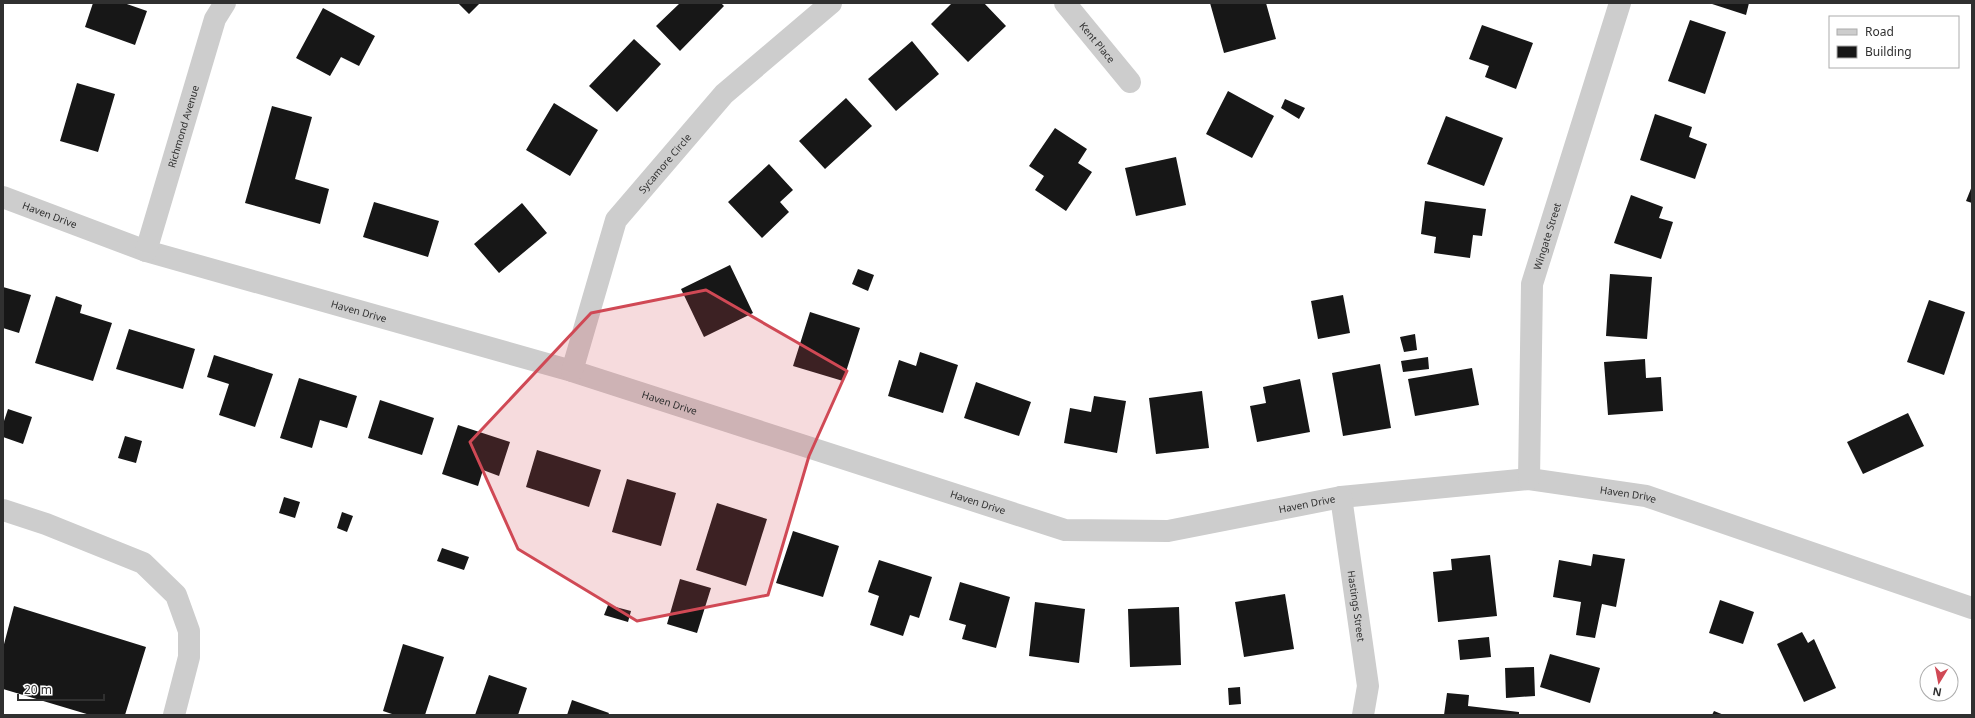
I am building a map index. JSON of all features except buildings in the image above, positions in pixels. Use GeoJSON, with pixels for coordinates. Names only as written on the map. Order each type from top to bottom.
{"type":"FeatureCollection","features":[{"type":"Feature","properties":{"kind":"street","name":"Richmond Avenue"},"geometry":{"type":"LineString","coordinates":[[146,251],[215,19],[225,3]]}},
{"type":"Feature","properties":{"kind":"street","name":"Sycamore Circle"},"geometry":{"type":"LineString","coordinates":[[572,371],[616,220],[724,94],[832,3]]}},
{"type":"Feature","properties":{"kind":"street","name":"Kent Place"},"geometry":{"type":"LineString","coordinates":[[1065,3],[1130,82]]}},
{"type":"Feature","properties":{"kind":"street","name":"Wingate Street"},"geometry":{"type":"LineString","coordinates":[[1529,479],[1532,284],[1620,3]]}},
{"type":"Feature","properties":{"kind":"street","name":"Haven Drive"},"geometry":{"type":"LineString","coordinates":[[3,197],[146,251],[572,371],[1065,530],[1168,531],[1341,497],[1529,479],[1646,496],[1972,608]]}},
{"type":"Feature","properties":{"kind":"street","name":"Hastings Street"},"geometry":{"type":"LineString","coordinates":[[1341,497],[1368,686],[1363,715]]}},
{"type":"Feature","properties":{"kind":"street"},"geometry":{"type":"LineString","coordinates":[[3,510],[46,524],[143,563],[176,595],[188,631],[189,657],[174,715]]}},
{"type":"Feature","properties":{"kind":"highlighted area"},"geometry":{"type":"Polygon","coordinates":[[[706,290],[847,371],[809,456],[768,595],[637,621],[518,549],[470,442],[591,313],[706,290]]]}}]}
